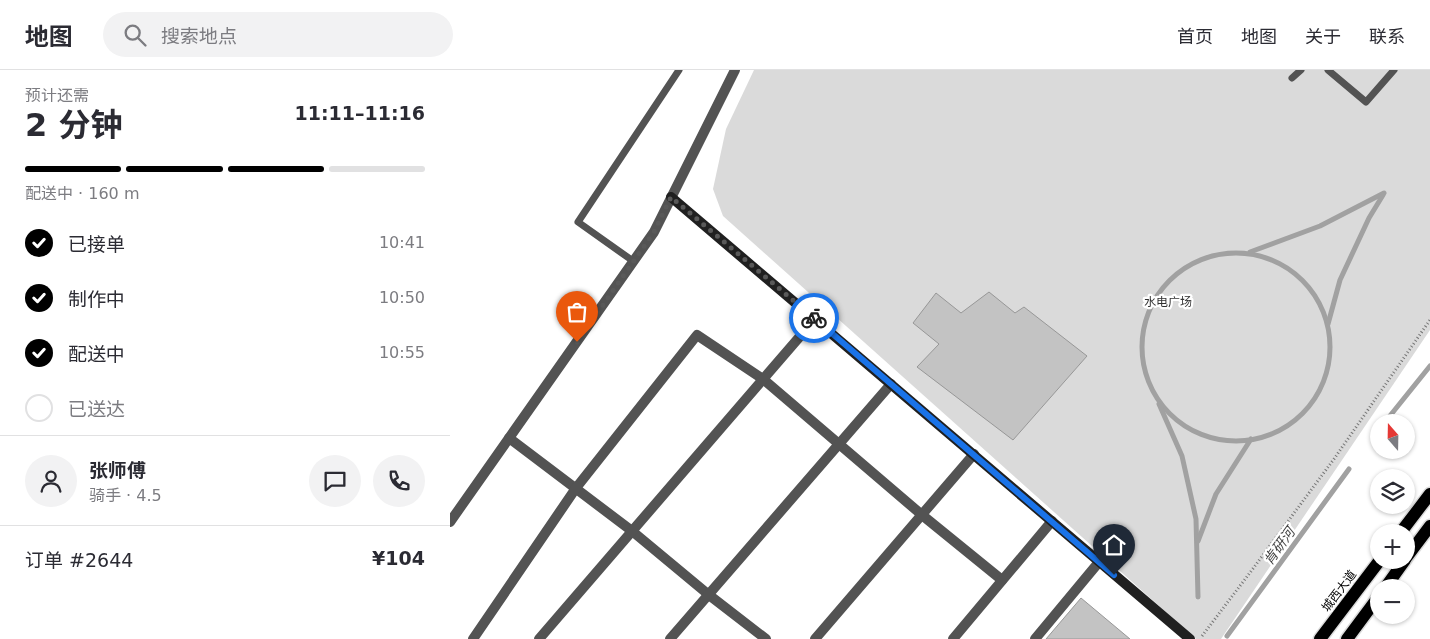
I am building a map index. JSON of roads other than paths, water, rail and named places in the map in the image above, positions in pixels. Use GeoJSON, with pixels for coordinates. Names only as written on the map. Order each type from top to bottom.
{"type":"FeatureCollection","features":[{"type":"Feature","properties":{"kind":"main road"},"geometry":{"type":"LineString","coordinates":[[1407,524],[1430,494]]}},
{"type":"Feature","properties":{"kind":"main road"},"geometry":{"type":"LineString","coordinates":[[1415,547],[1430,526]]}},
{"type":"Feature","properties":{"kind":"main road","name":"城西大道"},"geometry":{"type":"LineString","coordinates":[[1320,639],[1373,569]]}},
{"type":"Feature","properties":{"kind":"main road"},"geometry":{"type":"LineString","coordinates":[[1347,639],[1370,608]]}},
{"type":"Feature","properties":{"kind":"street"},"geometry":{"type":"LineString","coordinates":[[450,522],[654,232],[735,70]]}},
{"type":"Feature","properties":{"kind":"street"},"geometry":{"type":"LineString","coordinates":[[671,197],[1190,639]]}},
{"type":"Feature","properties":{"kind":"street"},"geometry":{"type":"LineString","coordinates":[[539,639],[815,319]]}},
{"type":"Feature","properties":{"kind":"street"},"geometry":{"type":"LineString","coordinates":[[473,639],[576,488],[697,335],[763,379],[922,515],[1002,580]]}},
{"type":"Feature","properties":{"kind":"street"},"geometry":{"type":"LineString","coordinates":[[670,639],[891,384]]}},
{"type":"Feature","properties":{"kind":"street"},"geometry":{"type":"LineString","coordinates":[[509,438],[632,531],[766,639]]}},
{"type":"Feature","properties":{"kind":"street"},"geometry":{"type":"LineString","coordinates":[[816,639],[974,454]]}},
{"type":"Feature","properties":{"kind":"street"},"geometry":{"type":"LineString","coordinates":[[953,639],[1052,521]]}},
{"type":"Feature","properties":{"kind":"street"},"geometry":{"type":"LineString","coordinates":[[1035,639],[1099,562]]}},
{"type":"Feature","properties":{"kind":"lane"},"geometry":{"type":"LineString","coordinates":[[634,261],[578,222],[679,70]]}},
{"type":"Feature","properties":{"kind":"lane"},"geometry":{"type":"LineString","coordinates":[[1292,78],[1302,70]]}},
{"type":"Feature","properties":{"kind":"lane"},"geometry":{"type":"LineString","coordinates":[[1328,70],[1366,102],[1394,70]]}},
{"type":"Feature","properties":{"kind":"waterway"},"geometry":{"type":"LineString","coordinates":[[1250,252],[1320,226],[1384,193]]}},
{"type":"Feature","properties":{"kind":"waterway"},"geometry":{"type":"LineString","coordinates":[[1328,324],[1340,280],[1369,218],[1383,195]]}},
{"type":"Feature","properties":{"kind":"waterway"},"geometry":{"type":"LineString","coordinates":[[1245,253],[1254,254],[1281,264],[1303,280],[1315,295],[1323,311],[1329,329],[1330,347],[1329,365],[1323,383],[1315,399],[1303,414],[1288,426],[1272,434],[1254,440],[1227,441],[1218,440],[1191,430],[1176,420],[1163,407],[1153,392],[1143,365],[1142,338],[1143,329],[1153,302],[1163,287],[1176,274],[1191,264],[1218,254],[1245,253]]}},
{"type":"Feature","properties":{"kind":"waterway","name":"肯研河"},"geometry":{"type":"LineString","coordinates":[[1391,414],[1430,366]]}},
{"type":"Feature","properties":{"kind":"waterway"},"geometry":{"type":"LineString","coordinates":[[1159,404],[1182,456],[1196,519],[1198,597]]}},
{"type":"Feature","properties":{"kind":"waterway"},"geometry":{"type":"LineString","coordinates":[[1198,541],[1216,494],[1251,439]]}},
{"type":"Feature","properties":{"kind":"waterway","name":"肯研河"},"geometry":{"type":"LineString","coordinates":[[1227,636],[1349,469]]}},
{"type":"Feature","properties":{"kind":"park label","name":"水电广场"},"geometry":{"type":"Point","coordinates":[1168,302]}}]}
